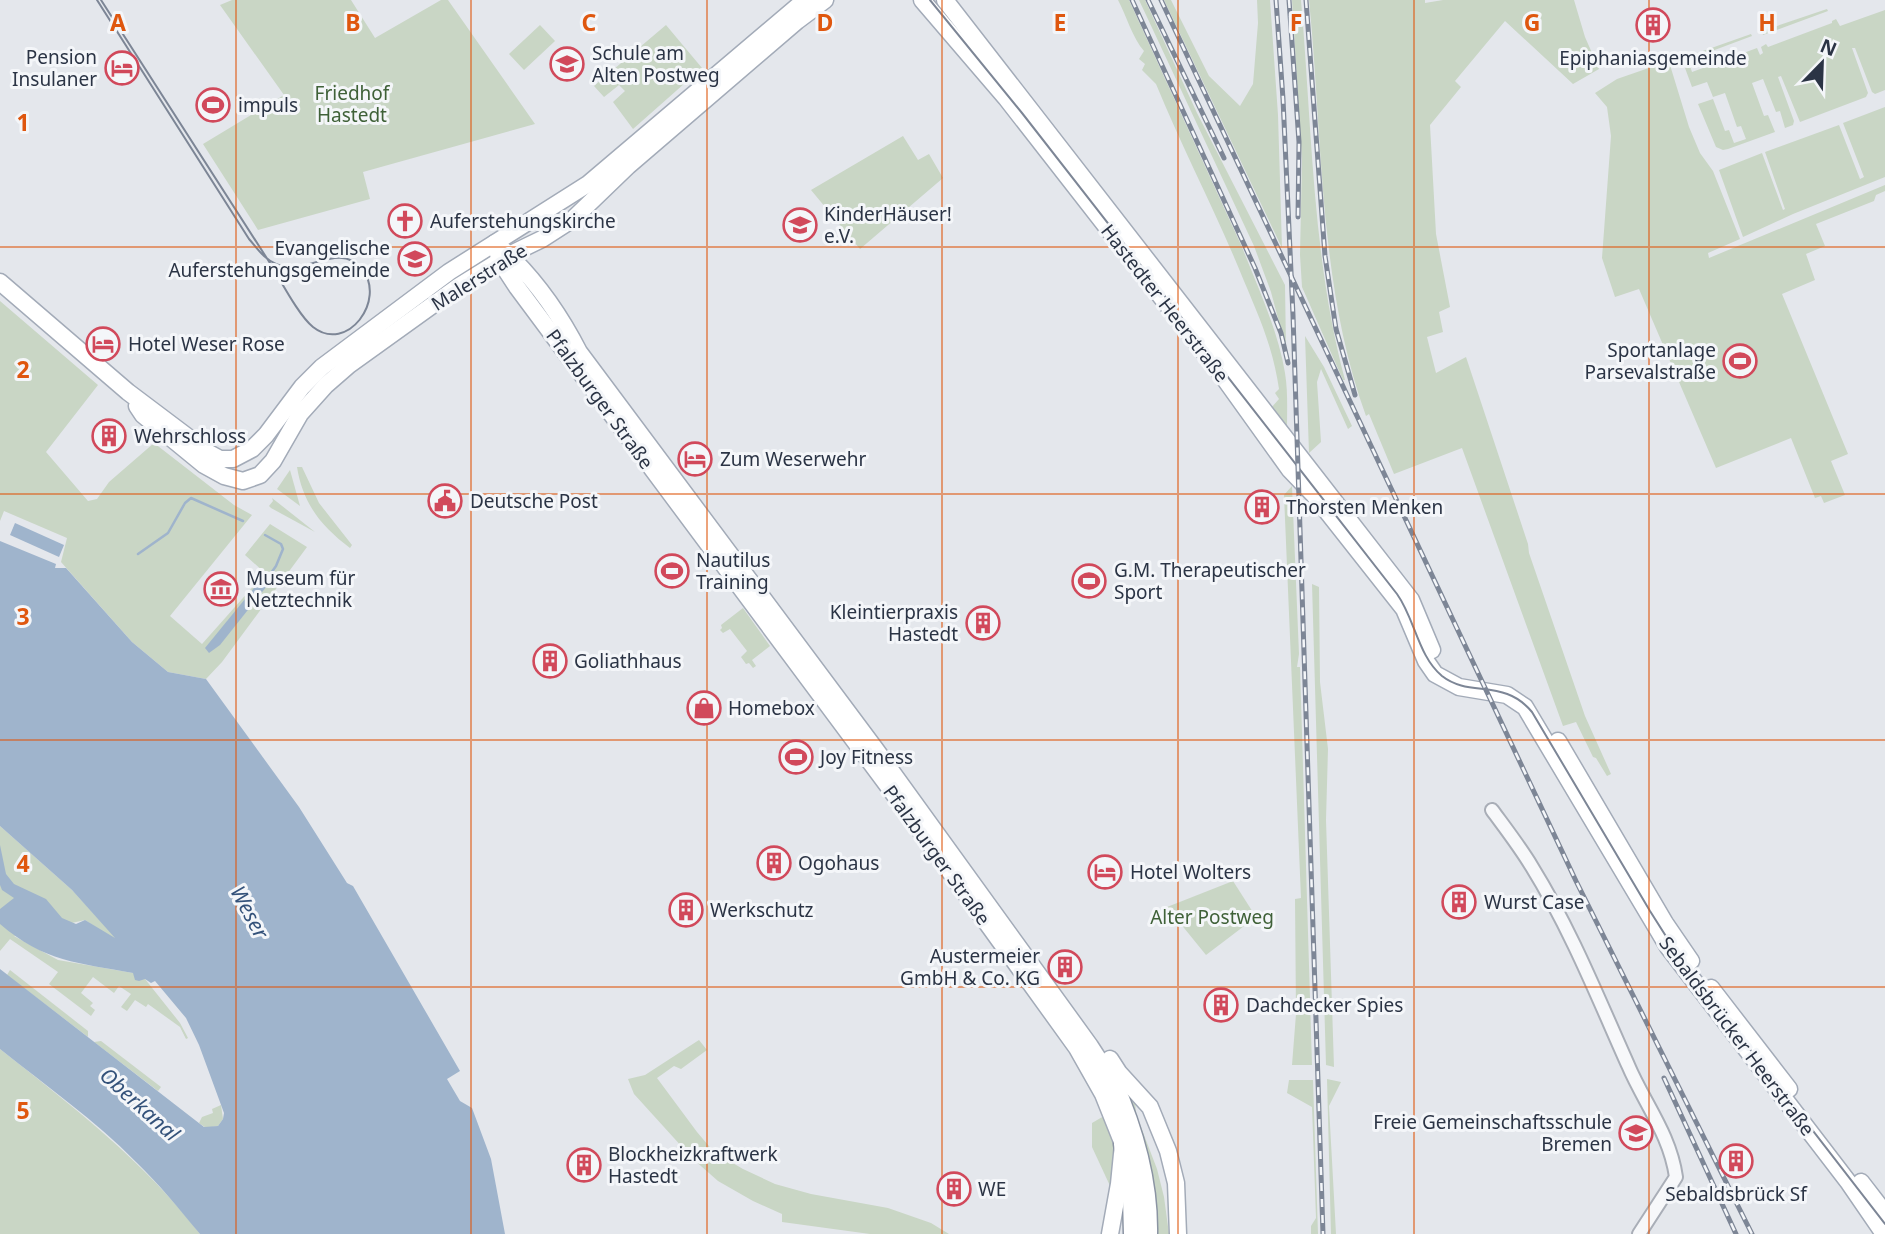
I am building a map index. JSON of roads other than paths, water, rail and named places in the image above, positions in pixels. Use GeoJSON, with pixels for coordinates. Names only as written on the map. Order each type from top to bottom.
{"type":"FeatureCollection","features":[{"type":"Feature","properties":{"kind":"highway"},"geometry":{"type":"LineString","coordinates":[[1112,1080],[1130,1125],[1142,1166],[1148,1234]]}},
{"type":"Feature","properties":{"kind":"highway"},"geometry":{"type":"LineString","coordinates":[[1123,1144],[1132,1197],[1133,1234]]}},
{"type":"Feature","properties":{"kind":"main road","name":"Malerstraße"},"geometry":{"type":"LineString","coordinates":[[128,392],[220,459],[233,459],[252,449],[266,435],[295,395],[322,367],[449,272],[575,194],[604,172],[805,0]]}},
{"type":"Feature","properties":{"kind":"main road","name":"Malerstraße"},"geometry":{"type":"LineString","coordinates":[[128,392],[143,415],[204,465],[243,481],[260,475],[273,461],[300,414],[326,385],[349,365],[505,258],[573,219],[628,166],[825,0]]}},
{"type":"Feature","properties":{"kind":"main road","name":"Hastedter Heerstraße"},"geometry":{"type":"LineString","coordinates":[[922,0],[1013,107],[1206,354],[1273,446],[1407,605]]}},
{"type":"Feature","properties":{"kind":"main road","name":"Hastedter Heerstraße"},"geometry":{"type":"LineString","coordinates":[[945,0],[1292,446],[1407,605]]}},
{"type":"Feature","properties":{"kind":"main road","name":"Pfalzburger Straße"},"geometry":{"type":"LineString","coordinates":[[495,243],[614,419],[891,790],[1077,1048],[1103,1094],[1123,1144]]}},
{"type":"Feature","properties":{"kind":"main road"},"geometry":{"type":"LineString","coordinates":[[531,278],[528,268],[532,244]]}},
{"type":"Feature","properties":{"kind":"main road","name":"Pfalzburger Straße"},"geometry":{"type":"LineString","coordinates":[[505,258],[531,278],[568,331],[579,352],[878,754],[1112,1080]]}},
{"type":"Feature","properties":{"kind":"main road"},"geometry":{"type":"LineString","coordinates":[[0,282],[128,392]]}},
{"type":"Feature","properties":{"kind":"main road"},"geometry":{"type":"LineString","coordinates":[[1273,446],[1287,454],[1292,446]]}},
{"type":"Feature","properties":{"kind":"main road"},"geometry":{"type":"LineString","coordinates":[[1407,605],[1426,661],[1435,674],[1459,687],[1507,695],[1525,707],[1604,829]]}},
{"type":"Feature","properties":{"kind":"main road","name":"Sebaldsbrücker Heerstraße"},"geometry":{"type":"LineString","coordinates":[[1604,829],[1699,973],[1885,1213]]}},
{"type":"Feature","properties":{"kind":"main road","name":"Sebaldsbrücker Heerstraße"},"geometry":{"type":"LineString","coordinates":[[1604,829],[1668,947],[1849,1183],[1884,1234]]}},
{"type":"Feature","properties":{"kind":"main road","name":"Pfalzburger Straße"},"geometry":{"type":"LineString","coordinates":[[1070,1018],[1092,1032],[1119,1073],[1150,1107],[1168,1151],[1176,1183],[1178,1234]]}},
{"type":"Feature","properties":{"kind":"main road"},"geometry":{"type":"LineString","coordinates":[[1110,1234],[1123,1144]]}},
{"type":"Feature","properties":{"kind":"street"},"geometry":{"type":"LineString","coordinates":[[1492,810],[1532,867],[1588,972],[1616,1035],[1645,1082],[1648,1102],[1667,1139],[1676,1177],[1639,1234]]}},
{"type":"Feature","properties":{"kind":"water"},"geometry":{"type":"Polygon","coordinates":[[[15,523],[64,545],[59,557],[10,535],[15,523]]]}},
{"type":"Feature","properties":{"kind":"water"},"geometry":{"type":"Polygon","coordinates":[[[0,541],[56,564],[55,568],[66,568],[132,642],[168,672],[206,679],[299,807],[347,883],[353,886],[460,1071],[447,1079],[460,1101],[472,1108],[491,1159],[505,1234],[200,1234],[161,1188],[120,1147],[0,1049],[0,969],[204,1127],[218,1126],[223,1119],[224,1113],[186,1018],[155,981],[151,983],[145,979],[135,980],[133,973],[47,954],[16,937],[0,924],[0,909],[14,898],[2,890],[0,885],[0,845],[6,874],[14,884],[46,899],[62,918],[76,924],[85,920],[115,938],[72,890],[0,826],[0,541]]]}},
{"type":"Feature","properties":{"kind":"water"},"geometry":{"type":"Polygon","coordinates":[[[258,583],[267,586],[220,645],[209,653],[205,648],[258,583]]]}},
{"type":"Feature","properties":{"kind":"waterway"},"geometry":{"type":"LineString","coordinates":[[138,554],[168,533],[185,503],[191,498],[243,521]]}},
{"type":"Feature","properties":{"kind":"waterway"},"geometry":{"type":"LineString","coordinates":[[264,583],[276,566],[283,549],[281,544],[265,535]]}},
{"type":"Feature","properties":{"kind":"tram line"},"geometry":{"type":"LineString","coordinates":[[97,0],[249,239],[261,253],[264,256],[268,259],[272,262],[287,267],[342,258],[353,261],[362,269],[370,295],[360,320],[350,329],[339,334],[326,334],[313,327],[301,314],[268,260],[101,0]]}},
{"type":"Feature","properties":{"kind":"tram line"},"geometry":{"type":"LineString","coordinates":[[930,0],[1022,113],[1397,594],[1434,668],[1442,676],[1464,686],[1510,695],[1532,712],[1681,960],[1885,1224]]}},
{"type":"Feature","properties":{"kind":"railway"},"geometry":{"type":"LineString","coordinates":[[1132,0],[1255,268],[1281,333],[1288,363]]}},
{"type":"Feature","properties":{"kind":"railway"},"geometry":{"type":"LineString","coordinates":[[1148,0],[1224,158]]}},
{"type":"Feature","properties":{"kind":"railway"},"geometry":{"type":"LineString","coordinates":[[1161,0],[1576,881],[1752,1234]]}},
{"type":"Feature","properties":{"kind":"railway"},"geometry":{"type":"LineString","coordinates":[[1276,0],[1293,315],[1323,1234]]}},
{"type":"Feature","properties":{"kind":"railway"},"geometry":{"type":"LineString","coordinates":[[1289,0],[1299,142],[1298,217]]}},
{"type":"Feature","properties":{"kind":"railway"},"geometry":{"type":"LineString","coordinates":[[1306,0],[1325,256],[1336,329],[1355,395]]}},
{"type":"Feature","properties":{"kind":"railway"},"geometry":{"type":"LineString","coordinates":[[1664,1078],[1736,1234]]}},
{"type":"Feature","properties":{"kind":"place","name":"Epiphaniasgemeinde"},"geometry":{"type":"Point","coordinates":[1653,25]}},
{"type":"Feature","properties":{"kind":"place","name":"Schule am Alten Postweg"},"geometry":{"type":"Point","coordinates":[567,64]}},
{"type":"Feature","properties":{"kind":"place","name":"Pension Insulaner"},"geometry":{"type":"Point","coordinates":[122,68]}},
{"type":"Feature","properties":{"kind":"place","name":"impuls"},"geometry":{"type":"Point","coordinates":[213,105]}},
{"type":"Feature","properties":{"kind":"place","name":"Auferstehungskirche"},"geometry":{"type":"Point","coordinates":[405,221]}},
{"type":"Feature","properties":{"kind":"place","name":"KinderHäuser! e.V."},"geometry":{"type":"Point","coordinates":[800,225]}},
{"type":"Feature","properties":{"kind":"place","name":"Evangelische Auferstehungsgemeinde"},"geometry":{"type":"Point","coordinates":[415,259]}},
{"type":"Feature","properties":{"kind":"place","name":"Hotel Weser Rose"},"geometry":{"type":"Point","coordinates":[103,344]}},
{"type":"Feature","properties":{"kind":"place","name":"Sportanlage Parsevalstraße"},"geometry":{"type":"Point","coordinates":[1740,361]}},
{"type":"Feature","properties":{"kind":"place","name":"Wehrschloss"},"geometry":{"type":"Point","coordinates":[109,436]}},
{"type":"Feature","properties":{"kind":"place","name":"Zum Weserwehr"},"geometry":{"type":"Point","coordinates":[695,459]}},
{"type":"Feature","properties":{"kind":"place","name":"Deutsche Post"},"geometry":{"type":"Point","coordinates":[445,501]}},
{"type":"Feature","properties":{"kind":"place","name":"Thorsten Menken"},"geometry":{"type":"Point","coordinates":[1262,507]}},
{"type":"Feature","properties":{"kind":"place","name":"Nautilus Training"},"geometry":{"type":"Point","coordinates":[672,571]}},
{"type":"Feature","properties":{"kind":"place","name":"G.M. Therapeutischer Sport"},"geometry":{"type":"Point","coordinates":[1089,581]}},
{"type":"Feature","properties":{"kind":"place","name":"Museum für Netztechnik"},"geometry":{"type":"Point","coordinates":[221,589]}},
{"type":"Feature","properties":{"kind":"place","name":"Kleintierpraxis Hastedt"},"geometry":{"type":"Point","coordinates":[983,623]}},
{"type":"Feature","properties":{"kind":"place","name":"Goliathhaus"},"geometry":{"type":"Point","coordinates":[550,661]}},
{"type":"Feature","properties":{"kind":"place","name":"Homebox"},"geometry":{"type":"Point","coordinates":[704,708]}},
{"type":"Feature","properties":{"kind":"place","name":"Joy Fitness"},"geometry":{"type":"Point","coordinates":[796,757]}},
{"type":"Feature","properties":{"kind":"place","name":"Ogohaus"},"geometry":{"type":"Point","coordinates":[774,863]}},
{"type":"Feature","properties":{"kind":"place","name":"Hotel Wolters"},"geometry":{"type":"Point","coordinates":[1105,872]}},
{"type":"Feature","properties":{"kind":"place","name":"Wurst Case"},"geometry":{"type":"Point","coordinates":[1459,902]}},
{"type":"Feature","properties":{"kind":"place","name":"Werkschutz"},"geometry":{"type":"Point","coordinates":[686,910]}},
{"type":"Feature","properties":{"kind":"place","name":"Austermeier GmbH & Co. KG"},"geometry":{"type":"Point","coordinates":[1065,967]}},
{"type":"Feature","properties":{"kind":"place","name":"Dachdecker Spies"},"geometry":{"type":"Point","coordinates":[1221,1005]}},
{"type":"Feature","properties":{"kind":"place","name":"Freie Gemeinschaftsschule Bremen"},"geometry":{"type":"Point","coordinates":[1636,1133]}},
{"type":"Feature","properties":{"kind":"place","name":"Sebaldsbrück Sf"},"geometry":{"type":"Point","coordinates":[1736,1161]}},
{"type":"Feature","properties":{"kind":"place","name":"Blockheizkraftwerk Hastedt"},"geometry":{"type":"Point","coordinates":[584,1165]}},
{"type":"Feature","properties":{"kind":"place","name":"WE"},"geometry":{"type":"Point","coordinates":[954,1189]}},
{"type":"Feature","properties":{"kind":"park label","name":"Friedhof Hastedt"},"geometry":{"type":"Point","coordinates":[352,104]}},
{"type":"Feature","properties":{"kind":"park label","name":"Alter Postweg"},"geometry":{"type":"Point","coordinates":[1212,917]}},
{"type":"Feature","properties":{"kind":"water label","name":"Weser"},"geometry":{"type":"Point","coordinates":[250,912]}},
{"type":"Feature","properties":{"kind":"water label","name":"Oberkanal"},"geometry":{"type":"Point","coordinates":[140,1104]}}]}
